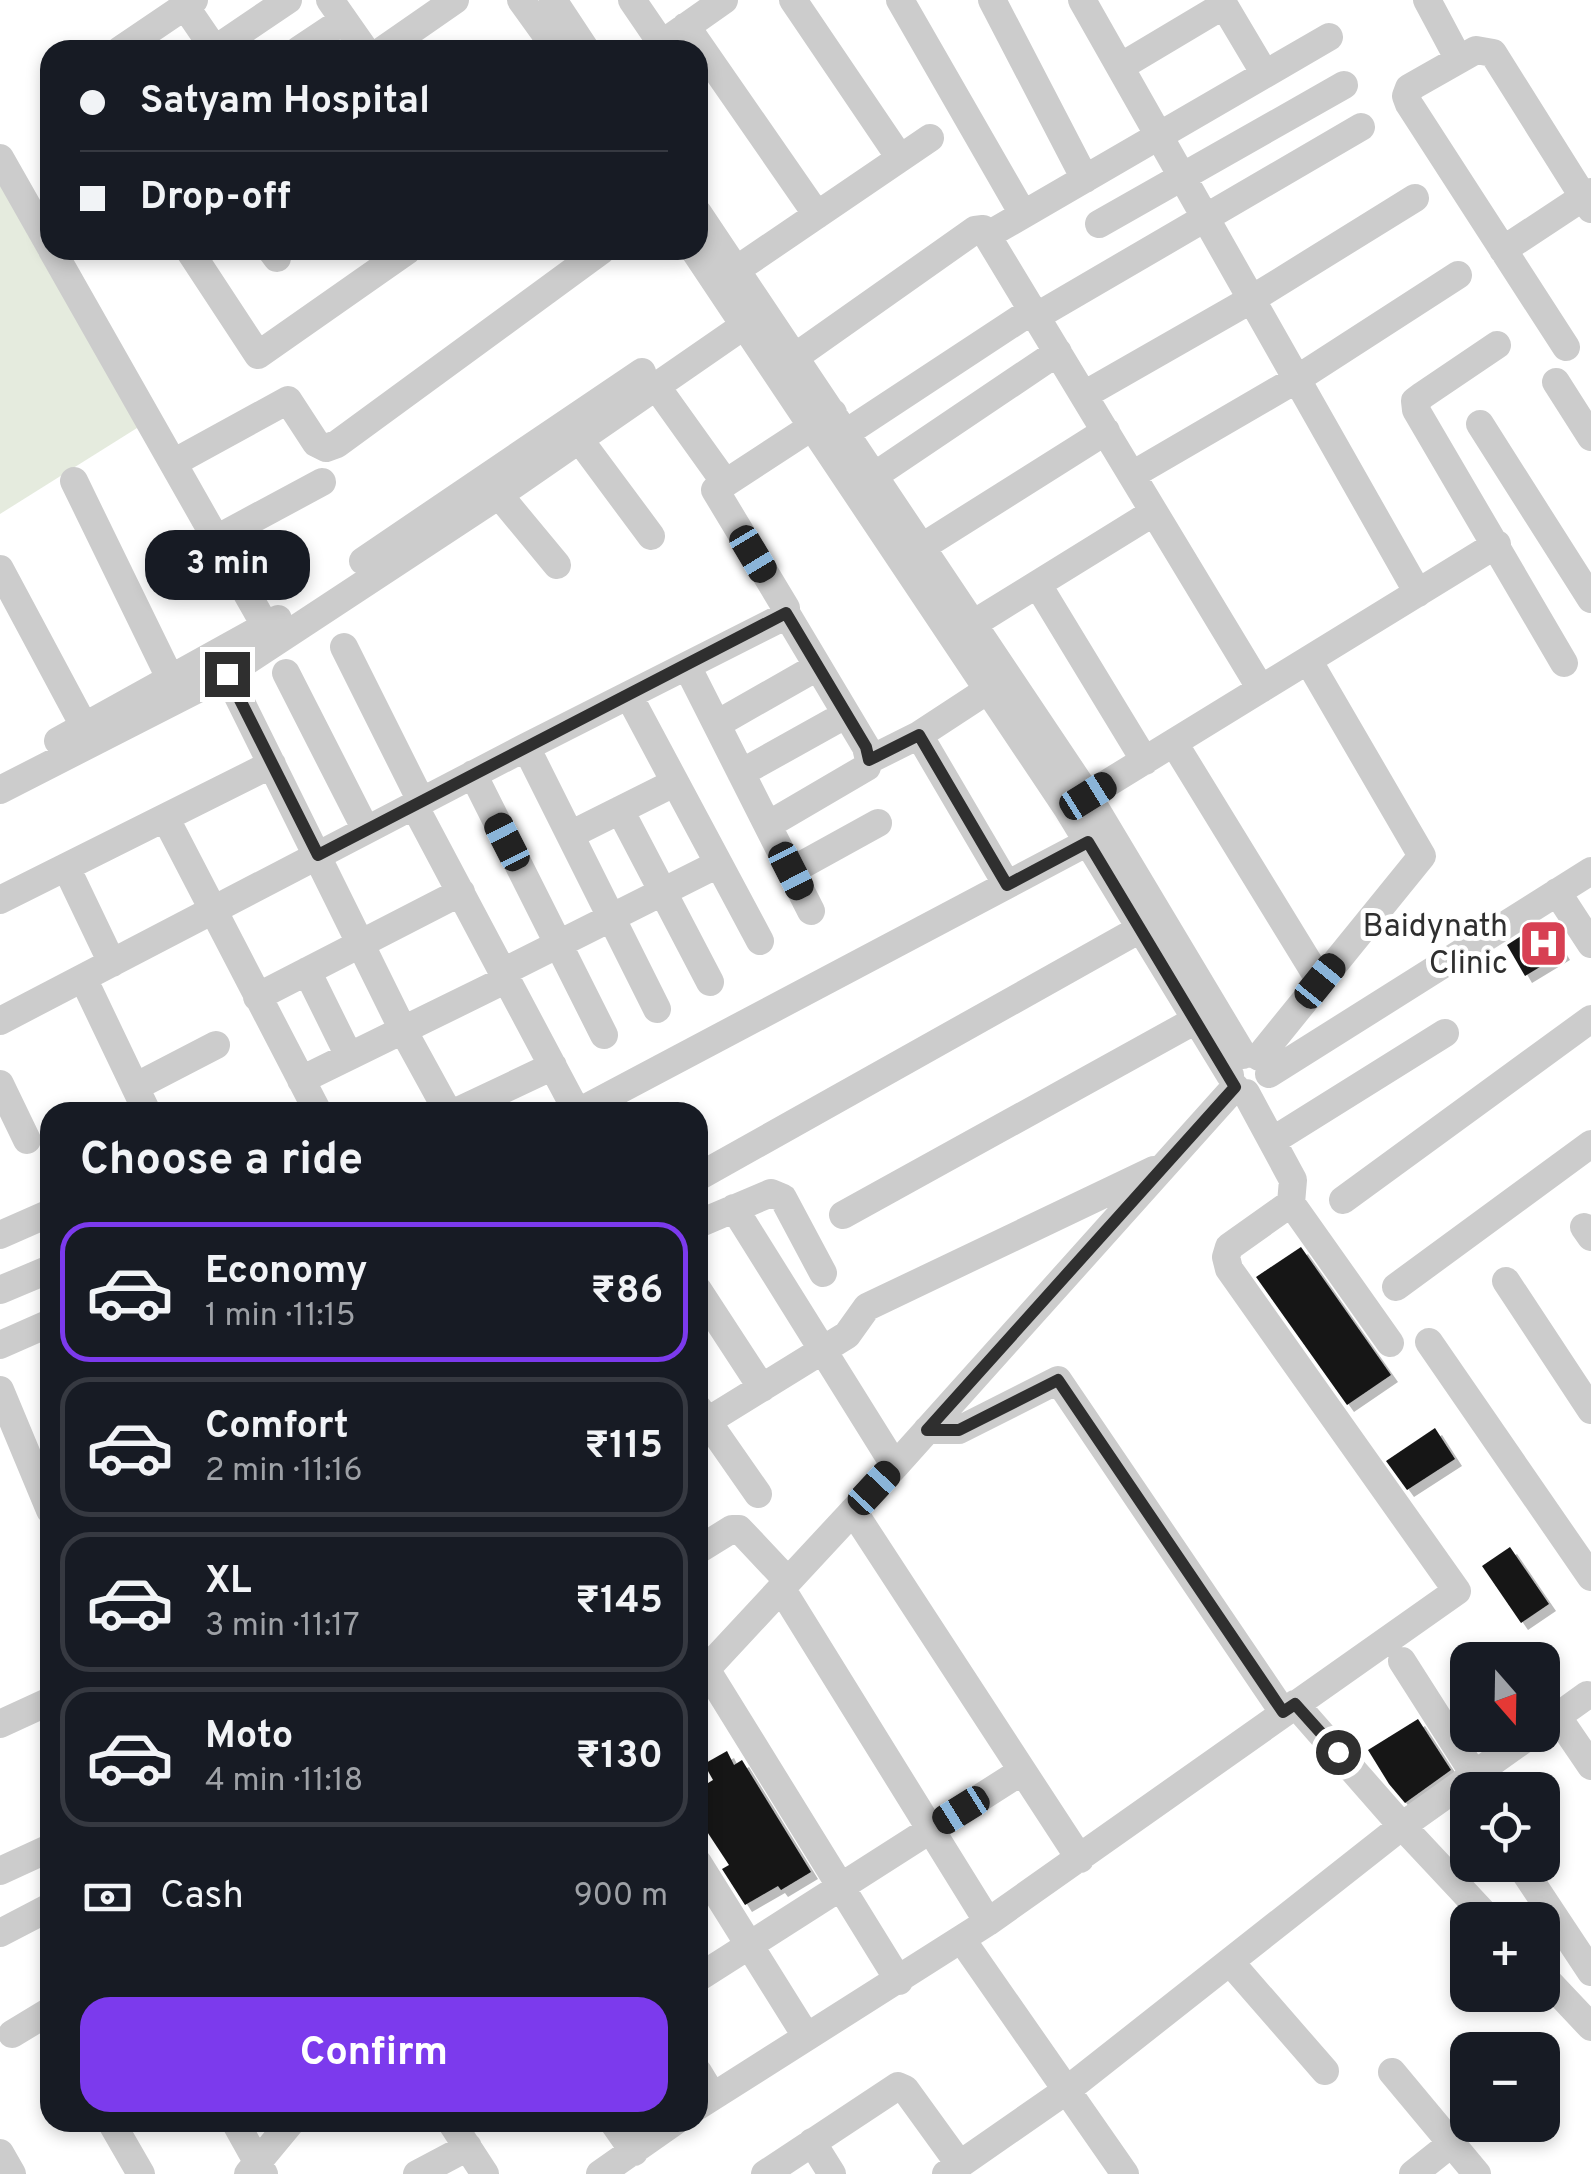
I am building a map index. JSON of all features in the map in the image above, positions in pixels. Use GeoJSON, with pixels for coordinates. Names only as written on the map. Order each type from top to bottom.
{"type":"FeatureCollection","features":[{"type":"Feature","properties":{"kind":"street"},"geometry":{"type":"LineString","coordinates":[[230,40],[288,0]]}},
{"type":"Feature","properties":{"kind":"street"},"geometry":{"type":"LineString","coordinates":[[408,40],[454,0]]}},
{"type":"Feature","properties":{"kind":"street"},"geometry":{"type":"LineString","coordinates":[[521,0],[550,40]]}},
{"type":"Feature","properties":{"kind":"street"},"geometry":{"type":"LineString","coordinates":[[553,0],[579,40]]}},
{"type":"Feature","properties":{"kind":"street"},"geometry":{"type":"LineString","coordinates":[[632,0],[654,40]]}},
{"type":"Feature","properties":{"kind":"street"},"geometry":{"type":"LineString","coordinates":[[793,0],[900,158]]}},
{"type":"Feature","properties":{"kind":"street"},"geometry":{"type":"LineString","coordinates":[[900,0],[1023,214]]}},
{"type":"Feature","properties":{"kind":"street"},"geometry":{"type":"LineString","coordinates":[[992,0],[1085,178]]}},
{"type":"Feature","properties":{"kind":"street"},"geometry":{"type":"LineString","coordinates":[[1427,0],[1458,58]]}},
{"type":"Feature","properties":{"kind":"street"},"geometry":{"type":"LineString","coordinates":[[667,40],[718,2]]}},
{"type":"Feature","properties":{"kind":"street"},"geometry":{"type":"LineString","coordinates":[[1088,2],[1120,67],[1418,592]]}},
{"type":"Feature","properties":{"kind":"street"},"geometry":{"type":"LineString","coordinates":[[135,40],[190,3],[210,40]]}},
{"type":"Feature","properties":{"kind":"street"},"geometry":{"type":"LineString","coordinates":[[1120,67],[1223,3],[1266,74]]}},
{"type":"Feature","properties":{"kind":"street"},"geometry":{"type":"LineString","coordinates":[[308,40],[337,10],[358,40]]}},
{"type":"Feature","properties":{"kind":"street"},"geometry":{"type":"LineString","coordinates":[[686,26],[696,40]]}},
{"type":"Feature","properties":{"kind":"street"},"geometry":{"type":"LineString","coordinates":[[988,236],[1329,37]]}},
{"type":"Feature","properties":{"kind":"street"},"geometry":{"type":"LineString","coordinates":[[1503,250],[1589,199],[1493,53],[1476,50],[1409,88],[1406,96],[1503,250],[1566,346]]}},
{"type":"Feature","properties":{"kind":"street"},"geometry":{"type":"LineString","coordinates":[[708,58],[817,215]]}},
{"type":"Feature","properties":{"kind":"street"},"geometry":{"type":"LineString","coordinates":[[1099,224],[1344,86]]}},
{"type":"Feature","properties":{"kind":"street"},"geometry":{"type":"LineString","coordinates":[[768,825],[867,767],[869,760],[866,747],[714,490],[724,481],[1206,219],[1360,127]]}},
{"type":"Feature","properties":{"kind":"street"},"geometry":{"type":"LineString","coordinates":[[736,270],[930,138]]}},
{"type":"Feature","properties":{"kind":"street"},"geometry":{"type":"LineString","coordinates":[[0,158],[40,229]]}},
{"type":"Feature","properties":{"kind":"street"},"geometry":{"type":"LineString","coordinates":[[1084,396],[1415,198]]}},
{"type":"Feature","properties":{"kind":"street"},"geometry":{"type":"LineString","coordinates":[[708,228],[736,270],[749,311],[831,424],[1078,802],[1247,1074],[1272,1141],[1293,1180],[1292,1203],[1390,1343]]}},
{"type":"Feature","properties":{"kind":"street"},"geometry":{"type":"LineString","coordinates":[[794,356],[975,230],[982,229],[1261,689]]}},
{"type":"Feature","properties":{"kind":"street"},"geometry":{"type":"LineString","coordinates":[[58,260],[266,628]]}},
{"type":"Feature","properties":{"kind":"street"},"geometry":{"type":"LineString","coordinates":[[196,260],[258,355],[394,260]]}},
{"type":"Feature","properties":{"kind":"street"},"geometry":{"type":"LineString","coordinates":[[173,463],[288,400],[316,442],[326,448],[337,444],[588,260]]}},
{"type":"Feature","properties":{"kind":"street"},"geometry":{"type":"LineString","coordinates":[[703,260],[794,356],[831,424],[874,476],[974,624],[998,683]]}},
{"type":"Feature","properties":{"kind":"street"},"geometry":{"type":"LineString","coordinates":[[1132,475],[1298,379],[1458,275]]}},
{"type":"Feature","properties":{"kind":"street"},"geometry":{"type":"LineString","coordinates":[[1,776],[227,674],[656,386],[749,311]]}},
{"type":"Feature","properties":{"kind":"street"},"geometry":{"type":"LineString","coordinates":[[1,776],[84,726],[266,628],[749,311]]}},
{"type":"Feature","properties":{"kind":"street"},"geometry":{"type":"LineString","coordinates":[[1497,345],[1415,401],[1416,410],[1564,664]]}},
{"type":"Feature","properties":{"kind":"street"},"geometry":{"type":"LineString","coordinates":[[874,476],[1058,352]]}},
{"type":"Feature","properties":{"kind":"street"},"geometry":{"type":"LineString","coordinates":[[1556,382],[1591,437]]}},
{"type":"Feature","properties":{"kind":"street"},"geometry":{"type":"LineString","coordinates":[[656,386],[724,481]]}},
{"type":"Feature","properties":{"kind":"street"},"geometry":{"type":"LineString","coordinates":[[1480,424],[1591,599]]}},
{"type":"Feature","properties":{"kind":"street"},"geometry":{"type":"LineString","coordinates":[[922,547],[1106,431]]}},
{"type":"Feature","properties":{"kind":"street"},"geometry":{"type":"LineString","coordinates":[[579,439],[652,536]]}},
{"type":"Feature","properties":{"kind":"street"},"geometry":{"type":"LineString","coordinates":[[74,481],[172,680]]}},
{"type":"Feature","properties":{"kind":"street"},"geometry":{"type":"LineString","coordinates":[[216,539],[322,482]]}},
{"type":"Feature","properties":{"kind":"street"},"geometry":{"type":"LineString","coordinates":[[499,494],[557,564]]}},
{"type":"Feature","properties":{"kind":"street"},"geometry":{"type":"LineString","coordinates":[[974,624],[1154,512]]}},
{"type":"Feature","properties":{"kind":"street"},"geometry":{"type":"LineString","coordinates":[[1078,802],[1497,544]]}},
{"type":"Feature","properties":{"kind":"street"},"geometry":{"type":"LineString","coordinates":[[0,569],[84,726]]}},
{"type":"Feature","properties":{"kind":"street"},"geometry":{"type":"LineString","coordinates":[[1038,584],[1145,761]]}},
{"type":"Feature","properties":{"kind":"street"},"geometry":{"type":"LineString","coordinates":[[0,1021],[786,613]]}},
{"type":"Feature","properties":{"kind":"street"},"geometry":{"type":"LineString","coordinates":[[344,646],[460,892],[573,1102]]}},
{"type":"Feature","properties":{"kind":"street"},"geometry":{"type":"LineString","coordinates":[[708,1659],[895,1466],[1247,1074],[1422,856],[1308,660]]}},
{"type":"Feature","properties":{"kind":"street"},"geometry":{"type":"LineString","coordinates":[[687,666],[811,910]]}},
{"type":"Feature","properties":{"kind":"street"},"geometry":{"type":"LineString","coordinates":[[716,724],[817,667]]}},
{"type":"Feature","properties":{"kind":"street"},"geometry":{"type":"LineString","coordinates":[[286,673],[366,830]]}},
{"type":"Feature","properties":{"kind":"street"},"geometry":{"type":"LineString","coordinates":[[227,674],[440,1102]]}},
{"type":"Feature","properties":{"kind":"street"},"geometry":{"type":"LineString","coordinates":[[869,760],[919,735],[998,683]]}},
{"type":"Feature","properties":{"kind":"street"},"geometry":{"type":"LineString","coordinates":[[629,696],[760,940]]}},
{"type":"Feature","properties":{"kind":"street"},"geometry":{"type":"LineString","coordinates":[[741,773],[845,715]]}},
{"type":"Feature","properties":{"kind":"street"},"geometry":{"type":"LineString","coordinates":[[919,735],[1007,885]]}},
{"type":"Feature","properties":{"kind":"street"},"geometry":{"type":"LineString","coordinates":[[1174,743],[1320,981]]}},
{"type":"Feature","properties":{"kind":"street"},"geometry":{"type":"LineString","coordinates":[[526,746],[658,1009]]}},
{"type":"Feature","properties":{"kind":"street"},"geometry":{"type":"LineString","coordinates":[[0,900],[272,764]]}},
{"type":"Feature","properties":{"kind":"street"},"geometry":{"type":"LineString","coordinates":[[472,774],[604,1035]]}},
{"type":"Feature","properties":{"kind":"street"},"geometry":{"type":"LineString","coordinates":[[570,835],[674,782]]}},
{"type":"Feature","properties":{"kind":"street"},"geometry":{"type":"LineString","coordinates":[[1078,802],[1088,842],[1194,1021],[1247,1074]]}},
{"type":"Feature","properties":{"kind":"street"},"geometry":{"type":"LineString","coordinates":[[620,810],[710,982]]}},
{"type":"Feature","properties":{"kind":"street"},"geometry":{"type":"LineString","coordinates":[[166,818],[313,1102]]}},
{"type":"Feature","properties":{"kind":"street"},"geometry":{"type":"LineString","coordinates":[[791,871],[878,823]]}},
{"type":"Feature","properties":{"kind":"street"},"geometry":{"type":"LineString","coordinates":[[597,1102],[1088,842]]}},
{"type":"Feature","properties":{"kind":"street"},"geometry":{"type":"LineString","coordinates":[[301,1080],[718,864]]}},
{"type":"Feature","properties":{"kind":"street"},"geometry":{"type":"LineString","coordinates":[[67,869],[112,963]]}},
{"type":"Feature","properties":{"kind":"street"},"geometry":{"type":"LineString","coordinates":[[1247,1074],[1591,872]]}},
{"type":"Feature","properties":{"kind":"street"},"geometry":{"type":"LineString","coordinates":[[257,997],[460,892]]}},
{"type":"Feature","properties":{"kind":"street"},"geometry":{"type":"LineString","coordinates":[[1556,892],[1591,944]]}},
{"type":"Feature","properties":{"kind":"street"},"geometry":{"type":"LineString","coordinates":[[708,1171],[1140,929]]}},
{"type":"Feature","properties":{"kind":"street"},"geometry":{"type":"LineString","coordinates":[[307,972],[349,1056]]}},
{"type":"Feature","properties":{"kind":"street"},"geometry":{"type":"LineString","coordinates":[[82,978],[142,1102]]}},
{"type":"Feature","properties":{"kind":"street"},"geometry":{"type":"LineString","coordinates":[[1343,1200],[1591,1018]]}},
{"type":"Feature","properties":{"kind":"street"},"geometry":{"type":"LineString","coordinates":[[842,1215],[1194,1021]]}},
{"type":"Feature","properties":{"kind":"street"},"geometry":{"type":"LineString","coordinates":[[1272,1141],[1445,1033]]}},
{"type":"Feature","properties":{"kind":"street"},"geometry":{"type":"LineString","coordinates":[[135,1087],[216,1045]]}},
{"type":"Feature","properties":{"kind":"street"},"geometry":{"type":"LineString","coordinates":[[477,1102],[553,1066]]}},
{"type":"Feature","properties":{"kind":"street"},"geometry":{"type":"LineString","coordinates":[[0,1084],[27,1140]]}},
{"type":"Feature","properties":{"kind":"street"},"geometry":{"type":"LineString","coordinates":[[1396,1287],[1591,1144]]}},
{"type":"Feature","properties":{"kind":"street"},"geometry":{"type":"LineString","coordinates":[[708,1415],[762,1388],[847,1335],[867,1307],[1167,1163]]}},
{"type":"Feature","properties":{"kind":"street"},"geometry":{"type":"LineString","coordinates":[[708,1220],[770,1194],[783,1198],[824,1272]]}},
{"type":"Feature","properties":{"kind":"street"},"geometry":{"type":"LineString","coordinates":[[708,2088],[806,2036],[962,1940],[1457,1591],[1229,1268],[1226,1257],[1235,1241],[1292,1203]]}},
{"type":"Feature","properties":{"kind":"street"},"geometry":{"type":"LineString","coordinates":[[734,1208],[895,1466]]}},
{"type":"Feature","properties":{"kind":"street"},"geometry":{"type":"LineString","coordinates":[[0,1235],[40,1217]]}},
{"type":"Feature","properties":{"kind":"street"},"geometry":{"type":"LineString","coordinates":[[0,1290],[40,1272]]}},
{"type":"Feature","properties":{"kind":"street"},"geometry":{"type":"LineString","coordinates":[[1506,1281],[1591,1410]]}},
{"type":"Feature","properties":{"kind":"street"},"geometry":{"type":"LineString","coordinates":[[708,1305],[762,1388]]}},
{"type":"Feature","properties":{"kind":"street"},"geometry":{"type":"LineString","coordinates":[[0,1345],[40,1328]]}},
{"type":"Feature","properties":{"kind":"street"},"geometry":{"type":"LineString","coordinates":[[1429,1342],[1591,1577]]}},
{"type":"Feature","properties":{"kind":"street"},"geometry":{"type":"LineString","coordinates":[[927,1430],[959,1430],[1058,1380],[1289,1708],[1473,1902]]}},
{"type":"Feature","properties":{"kind":"street"},"geometry":{"type":"LineString","coordinates":[[0,1390],[40,1486]]}},
{"type":"Feature","properties":{"kind":"street"},"geometry":{"type":"LineString","coordinates":[[708,1427],[758,1494]]}},
{"type":"Feature","properties":{"kind":"street"},"geometry":{"type":"LineString","coordinates":[[23,1445],[40,1438]]}},
{"type":"Feature","properties":{"kind":"street"},"geometry":{"type":"LineString","coordinates":[[853,1511],[1080,1859]]}},
{"type":"Feature","properties":{"kind":"street"},"geometry":{"type":"LineString","coordinates":[[708,1534],[739,1528],[784,1584],[988,1922]]}},
{"type":"Feature","properties":{"kind":"street"},"geometry":{"type":"LineString","coordinates":[[1402,1661],[1463,1772]]}},
{"type":"Feature","properties":{"kind":"street"},"geometry":{"type":"LineString","coordinates":[[708,1680],[898,1981]]}},
{"type":"Feature","properties":{"kind":"street"},"geometry":{"type":"LineString","coordinates":[[1560,1714],[1587,1696]]}},
{"type":"Feature","properties":{"kind":"street"},"geometry":{"type":"LineString","coordinates":[[0,1724],[40,1706]]}},
{"type":"Feature","properties":{"kind":"street"},"geometry":{"type":"LineString","coordinates":[[1560,1732],[1591,1766]]}},
{"type":"Feature","properties":{"kind":"street"},"geometry":{"type":"LineString","coordinates":[[1482,1772],[1508,1752]]}},
{"type":"Feature","properties":{"kind":"street"},"geometry":{"type":"LineString","coordinates":[[708,1971],[1022,1772]]}},
{"type":"Feature","properties":{"kind":"street"},"geometry":{"type":"LineString","coordinates":[[764,2174],[893,2088],[902,2087],[953,2169],[1067,2090],[1402,1826],[1450,1794]]}},
{"type":"Feature","properties":{"kind":"street"},"geometry":{"type":"LineString","coordinates":[[0,1871],[40,1853]]}},
{"type":"Feature","properties":{"kind":"street"},"geometry":{"type":"LineString","coordinates":[[708,1879],[806,2036]]}},
{"type":"Feature","properties":{"kind":"street"},"geometry":{"type":"LineString","coordinates":[[1531,1882],[1591,1972]]}},
{"type":"Feature","properties":{"kind":"street"},"geometry":{"type":"LineString","coordinates":[[0,1934],[40,1912]]}},
{"type":"Feature","properties":{"kind":"street"},"geometry":{"type":"LineString","coordinates":[[962,1940],[1125,2174]]}},
{"type":"Feature","properties":{"kind":"street"},"geometry":{"type":"LineString","coordinates":[[1230,1962],[1325,2072]]}},
{"type":"Feature","properties":{"kind":"street"},"geometry":{"type":"LineString","coordinates":[[1560,1994],[1591,2027]]}},
{"type":"Feature","properties":{"kind":"street"},"geometry":{"type":"LineString","coordinates":[[12,2034],[40,2017]]}},
{"type":"Feature","properties":{"kind":"street"},"geometry":{"type":"LineString","coordinates":[[1392,2072],[1477,2174]]}},
{"type":"Feature","properties":{"kind":"street"},"geometry":{"type":"LineString","coordinates":[[117,2132],[140,2174]]}},
{"type":"Feature","properties":{"kind":"street"},"geometry":{"type":"LineString","coordinates":[[240,2132],[257,2170],[285,2132]]}},
{"type":"Feature","properties":{"kind":"street"},"geometry":{"type":"LineString","coordinates":[[458,2132],[484,2174]]}},
{"type":"Feature","properties":{"kind":"street"},"geometry":{"type":"LineString","coordinates":[[613,2132],[618,2166]]}},
{"type":"Feature","properties":{"kind":"street"},"geometry":{"type":"LineString","coordinates":[[618,2166],[661,2132]]}},
{"type":"Feature","properties":{"kind":"street"},"geometry":{"type":"LineString","coordinates":[[812,2142],[832,2174]]}},
{"type":"Feature","properties":{"kind":"street"},"geometry":{"type":"LineString","coordinates":[[1414,2174],[1452,2143]]}},
{"type":"Feature","properties":{"kind":"street"},"geometry":{"type":"LineString","coordinates":[[416,2174],[468,2146]]}},
{"type":"Feature","properties":{"kind":"street"},"geometry":{"type":"LineString","coordinates":[[0,2153],[12,2174]]}},
{"type":"Feature","properties":{"kind":"shaded area"},"geometry":{"type":"Polygon","coordinates":[[[0,171],[40,241],[40,260],[51,260],[145,423],[0,514],[0,171]]]}},
{"type":"Feature","properties":{"kind":"building"},"geometry":{"type":"Polygon","coordinates":[[[1544,921],[1563,953],[1525,976],[1507,945],[1544,921]]]}},
{"type":"Feature","properties":{"kind":"building"},"geometry":{"type":"Polygon","coordinates":[[[1301,1247],[1391,1375],[1347,1405],[1256,1277],[1301,1247]]]}},
{"type":"Feature","properties":{"kind":"building"},"geometry":{"type":"Polygon","coordinates":[[[1435,1428],[1455,1459],[1407,1490],[1386,1461],[1435,1428]]]}},
{"type":"Feature","properties":{"kind":"building"},"geometry":{"type":"Polygon","coordinates":[[[1510,1547],[1549,1604],[1521,1623],[1482,1566],[1510,1547]]]}},
{"type":"Feature","properties":{"kind":"building"},"geometry":{"type":"Polygon","coordinates":[[[1418,1719],[1451,1770],[1405,1803],[1368,1750],[1418,1719]]]}},
{"type":"Feature","properties":{"kind":"building"},"geometry":{"type":"Polygon","coordinates":[[[727,1751],[734,1765],[742,1760],[811,1872],[745,1905],[722,1869],[729,1865],[708,1833],[708,1783],[713,1780],[708,1762],[727,1751]]]}},
{"type":"Feature","properties":{"kind":"place","name":"Baidynath Clinic"},"geometry":{"type":"Point","coordinates":[1543,943]}},
{"type":"Feature","properties":{"kind":"route"},"geometry":{"type":"LineString","coordinates":[[227,674],[318,855],[786,613],[866,747],[869,760],[919,735],[1007,885],[1088,842],[1235,1087],[927,1430],[959,1430],[1058,1380],[1283,1712],[1295,1704],[1338,1752]]}}]}
